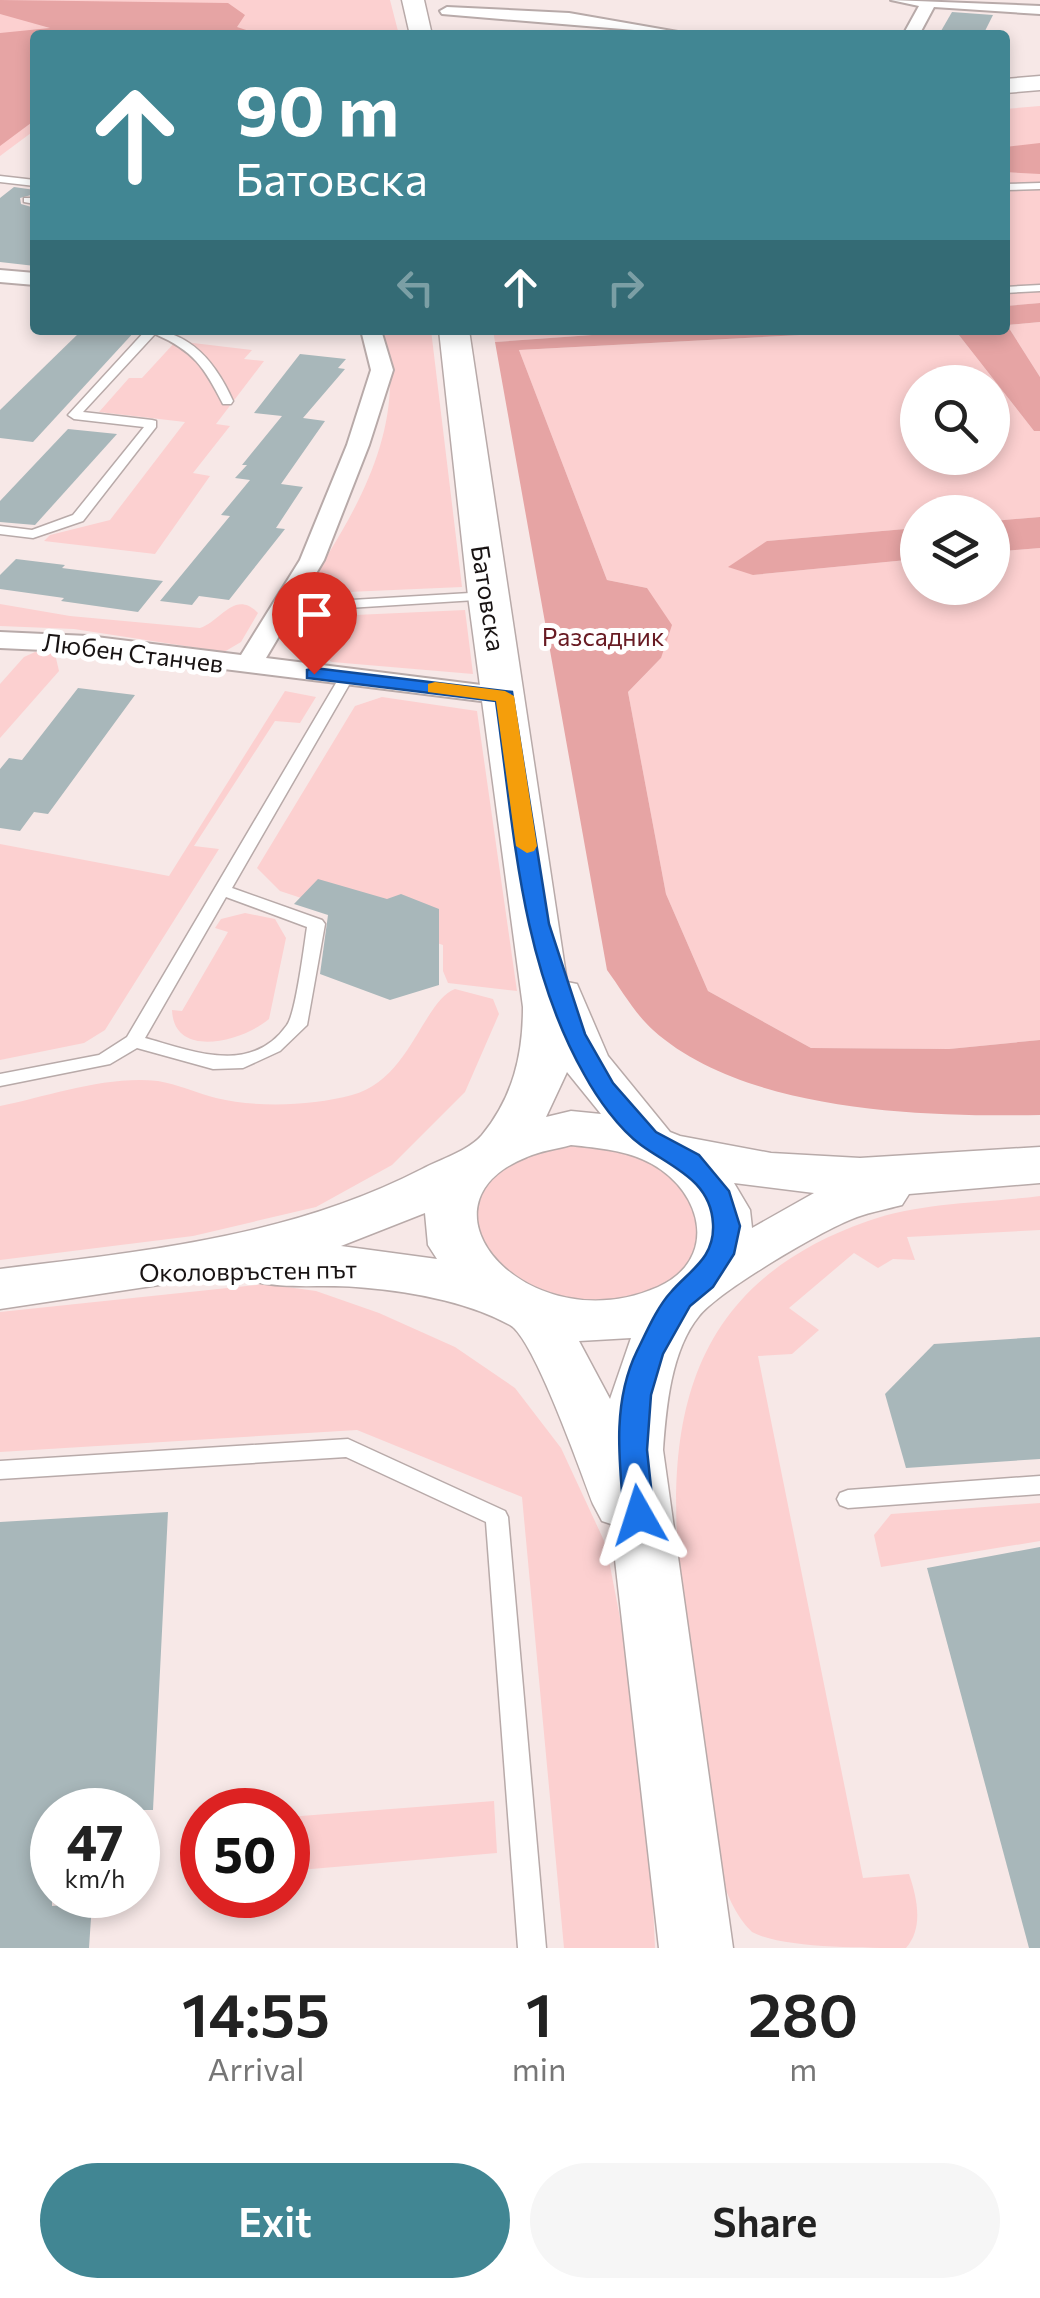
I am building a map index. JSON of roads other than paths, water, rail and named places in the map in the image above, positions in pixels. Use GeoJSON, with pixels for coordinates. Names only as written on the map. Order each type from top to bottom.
{"type":"FeatureCollection","features":[{"type":"Feature","properties":{"kind":"main road"},"geometry":{"type":"LineString","coordinates":[[413,0],[420,30]]}},
{"type":"Feature","properties":{"kind":"main road"},"geometry":{"type":"LineString","coordinates":[[1010,86],[1040,83]]}},
{"type":"Feature","properties":{"kind":"main road","name":"Батовска"},"geometry":{"type":"LineString","coordinates":[[455,335],[487,596],[538,924],[550,1052],[536,1094],[490,1154]]}},
{"type":"Feature","properties":{"kind":"main road","name":"Батовска"},"geometry":{"type":"LineString","coordinates":[[538,924],[585,1061],[662,1145]]}},
{"type":"Feature","properties":{"kind":"main road"},"geometry":{"type":"LineString","coordinates":[[642,1547],[575,1385],[515,1305],[463,1265],[449,1228],[456,1192],[490,1154],[533,1135],[571,1128],[610,1130],[730,1166],[807,1178],[954,1174],[1040,1165]]}},
{"type":"Feature","properties":{"kind":"main road"},"geometry":{"type":"LineString","coordinates":[[662,1145],[713,1185],[725,1212],[726,1240],[650,1354],[636,1395],[633,1450],[642,1547],[696,1948]]}},
{"type":"Feature","properties":{"kind":"main road","name":"Околовръстен път"},"geometry":{"type":"LineString","coordinates":[[0,1289],[250,1252],[310,1237],[403,1201],[490,1154]]}},
{"type":"Feature","properties":{"kind":"main road"},"geometry":{"type":"LineString","coordinates":[[515,1305],[571,1321],[610,1321],[647,1314],[837,1204],[954,1174]]}},
{"type":"Feature","properties":{"kind":"main road","name":"Околовръстен път"},"geometry":{"type":"LineString","coordinates":[[116,1274],[324,1263],[396,1270],[515,1305]]}},
{"type":"Feature","properties":{"kind":"street"},"geometry":{"type":"LineString","coordinates":[[898,0],[1040,10]]}},
{"type":"Feature","properties":{"kind":"street"},"geometry":{"type":"LineString","coordinates":[[914,30],[930,1]]}},
{"type":"Feature","properties":{"kind":"street"},"geometry":{"type":"LineString","coordinates":[[447,11],[570,18],[653,30]]}},
{"type":"Feature","properties":{"kind":"street"},"geometry":{"type":"LineString","coordinates":[[0,276],[30,279]]}},
{"type":"Feature","properties":{"kind":"street"},"geometry":{"type":"LineString","coordinates":[[248,666],[312,560],[358,445],[382,370],[373,335]]}},
{"type":"Feature","properties":{"kind":"street","name":"Любен Станчев"},"geometry":{"type":"LineString","coordinates":[[0,640],[88,644],[505,696]]}},
{"type":"Feature","properties":{"kind":"lane"},"geometry":{"type":"LineString","coordinates":[[0,179],[30,182]]}},
{"type":"Feature","properties":{"kind":"lane"},"geometry":{"type":"LineString","coordinates":[[1010,186],[1040,186]]}},
{"type":"Feature","properties":{"kind":"lane"},"geometry":{"type":"LineString","coordinates":[[1010,290],[1040,288]]}},
{"type":"Feature","properties":{"kind":"lane"},"geometry":{"type":"LineString","coordinates":[[0,530],[33,534],[78,518],[152,424],[74,415],[148,335]]}},
{"type":"Feature","properties":{"kind":"lane"},"geometry":{"type":"LineString","coordinates":[[167,335],[191,344],[214,366],[228,401]]}},
{"type":"Feature","properties":{"kind":"lane"},"geometry":{"type":"LineString","coordinates":[[284,608],[487,596]]}},
{"type":"Feature","properties":{"kind":"lane"},"geometry":{"type":"LineString","coordinates":[[0,1080],[104,1060],[134,1041],[346,678]]}},
{"type":"Feature","properties":{"kind":"lane"},"geometry":{"type":"LineString","coordinates":[[134,1041],[213,1063],[242,1062],[274,1048],[298,1025],[316,924],[222,890]]}},
{"type":"Feature","properties":{"kind":"lane"},"geometry":{"type":"LineString","coordinates":[[954,1174],[1040,1177]]}},
{"type":"Feature","properties":{"kind":"lane"},"geometry":{"type":"LineString","coordinates":[[0,1470],[348,1448],[496,1517],[532,1948]]}},
{"type":"Feature","properties":{"kind":"lane"},"geometry":{"type":"LineString","coordinates":[[848,1499],[1040,1485]]}},
{"type":"Feature","properties":{"kind":"park label","name":"Разсадник"},"geometry":{"type":"Point","coordinates":[603,636]}}]}
